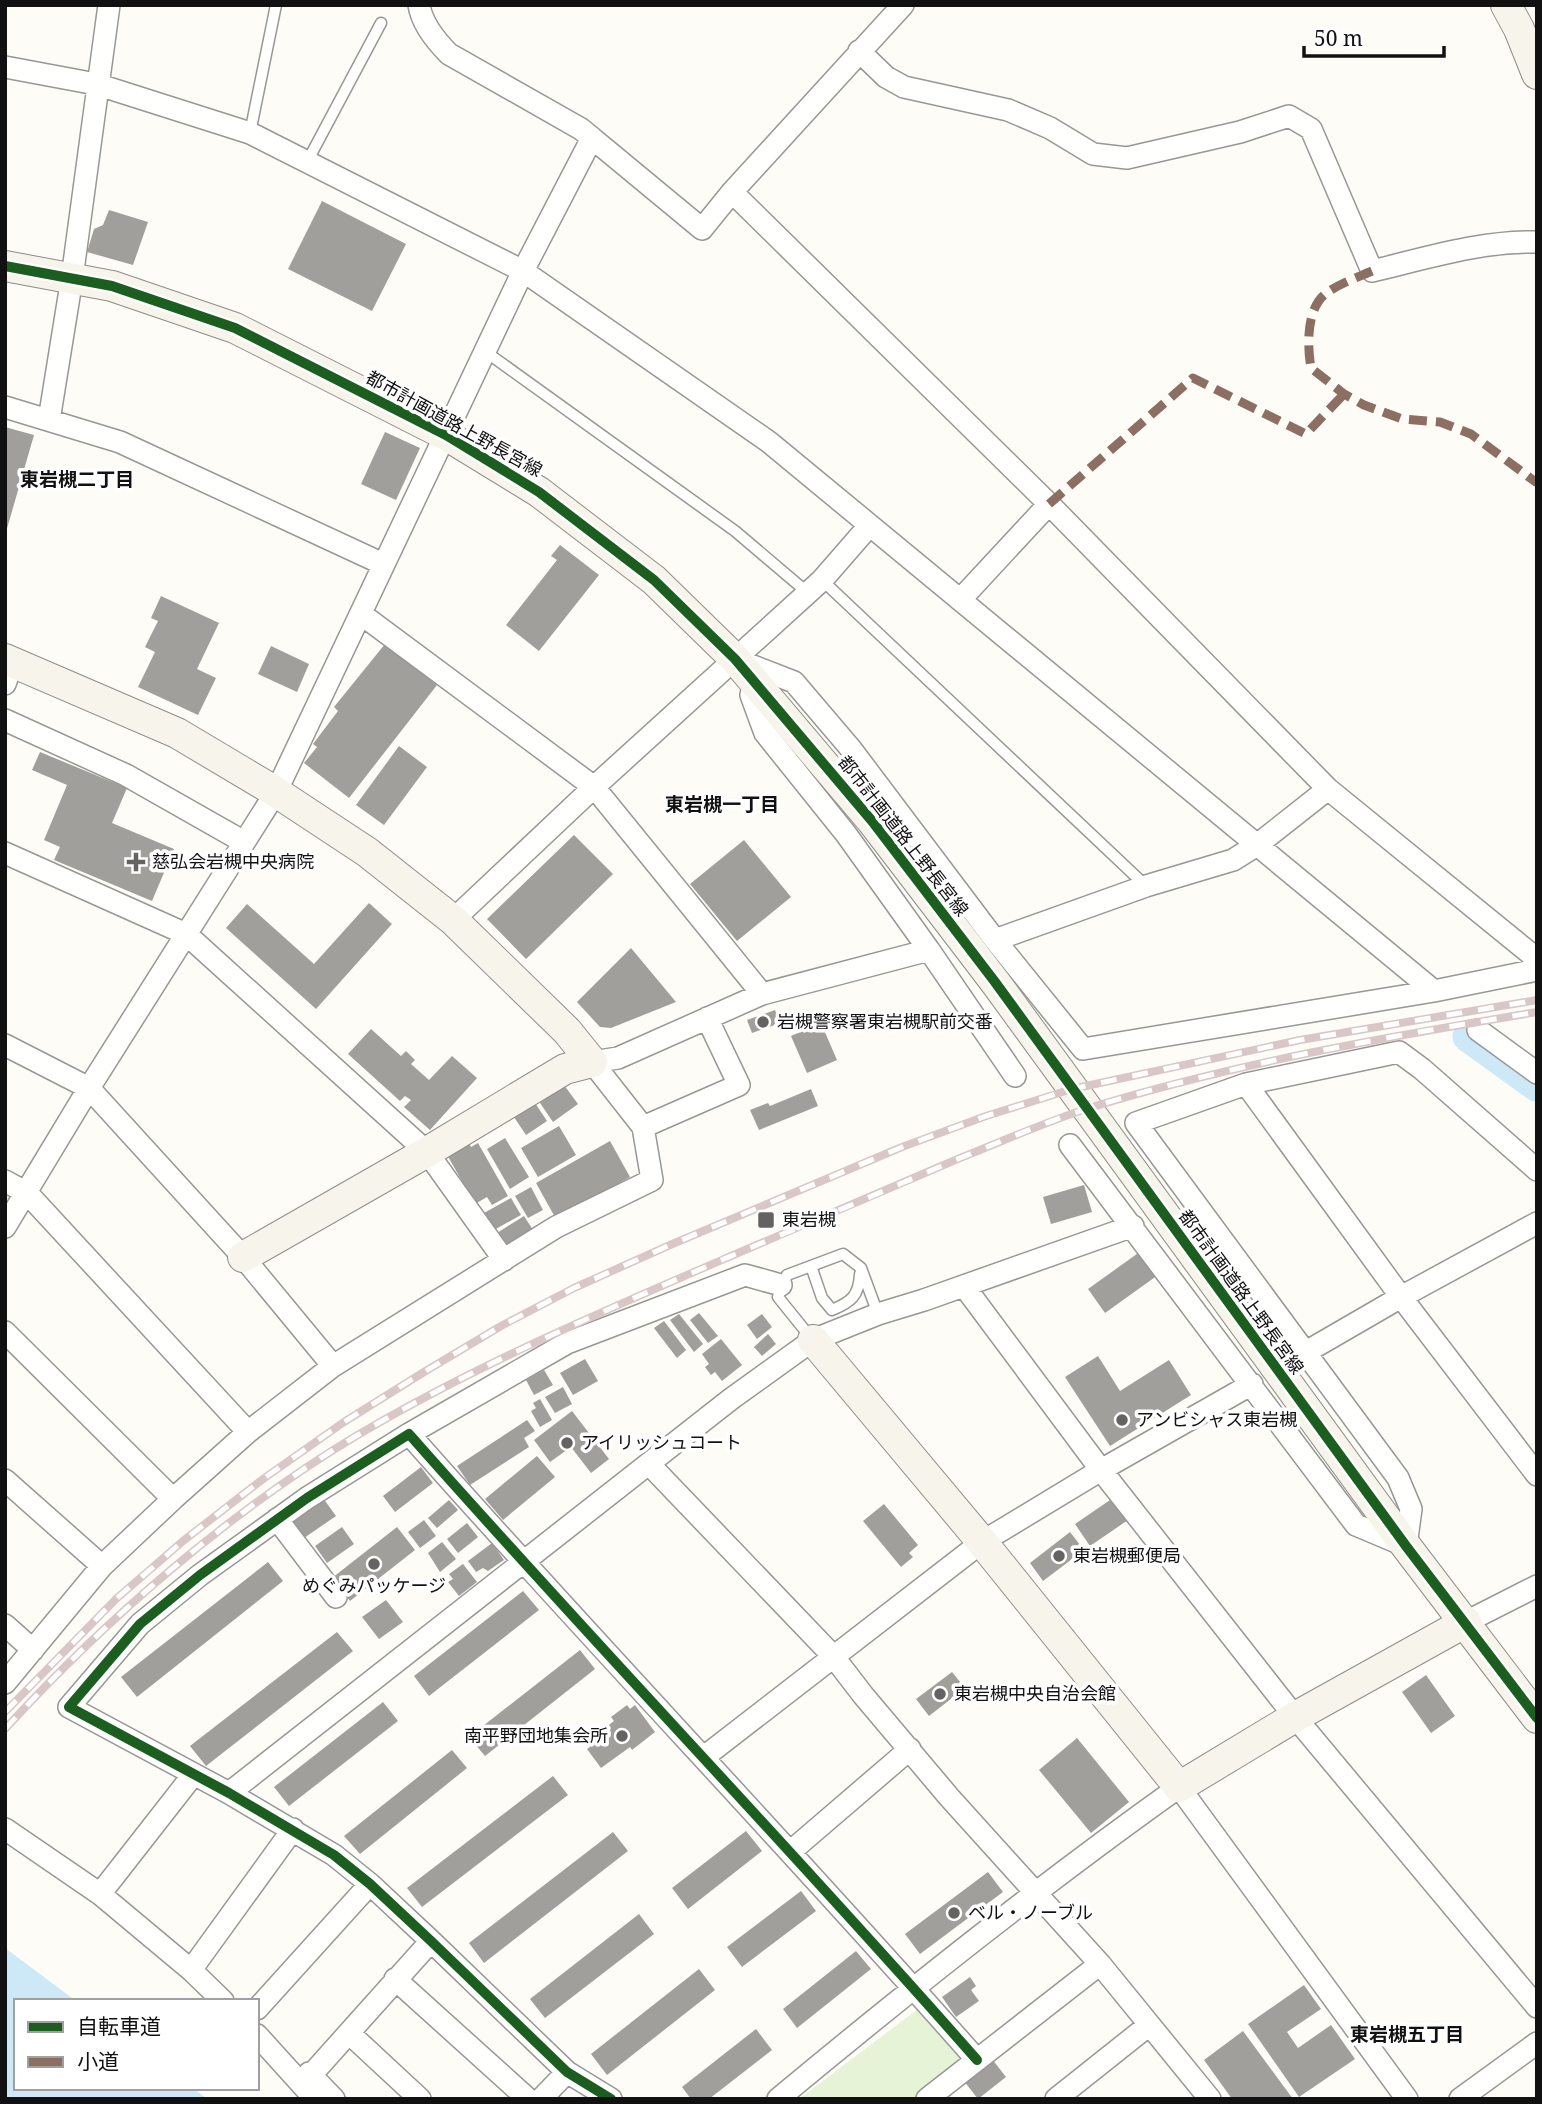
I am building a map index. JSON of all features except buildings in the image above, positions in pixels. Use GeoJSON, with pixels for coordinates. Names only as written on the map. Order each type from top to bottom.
{"type":"FeatureCollection","features":[{"type":"Feature","properties":{"kind":"street"},"geometry":{"type":"LineString","coordinates":[[49,420],[72,278],[108,5]]}},
{"type":"Feature","properties":{"kind":"street"},"geometry":{"type":"LineString","coordinates":[[419,5],[420,13],[435,39],[449,54],[592,138],[702,229],[732,192],[903,5]]}},
{"type":"Feature","properties":{"kind":"street"},"geometry":{"type":"LineString","coordinates":[[1506,5],[1537,74]]}},
{"type":"Feature","properties":{"kind":"street"},"geometry":{"type":"LineString","coordinates":[[859,51],[886,78],[904,87],[1008,110],[1050,128],[1093,154],[1127,158],[1240,132],[1289,116],[1311,129],[1373,271],[1474,246],[1537,242]]}},
{"type":"Feature","properties":{"kind":"street"},"geometry":{"type":"LineString","coordinates":[[5,67],[96,84],[250,133],[523,271],[769,442],[1434,991]]}},
{"type":"Feature","properties":{"kind":"street"},"geometry":{"type":"LineString","coordinates":[[5,1227],[89,1088],[276,792],[523,271],[592,138]]}},
{"type":"Feature","properties":{"kind":"street"},"geometry":{"type":"LineString","coordinates":[[732,192],[1049,504],[1328,789],[1537,959]]}},
{"type":"Feature","properties":{"kind":"street","name":"都市計画道路上野長宮線"},"geometry":{"type":"LineString","coordinates":[[5,266],[112,286],[235,328],[446,435],[539,492],[654,580],[744,670],[872,821],[986,971],[1406,1546],[1537,1718]]}},
{"type":"Feature","properties":{"kind":"street"},"geometry":{"type":"LineString","coordinates":[[5,407],[120,442],[383,564]]}},
{"type":"Feature","properties":{"kind":"street"},"geometry":{"type":"LineString","coordinates":[[960,600],[1049,504]]}},
{"type":"Feature","properties":{"kind":"street"},"geometry":{"type":"LineString","coordinates":[[453,920],[594,787],[744,670],[869,526]]}},
{"type":"Feature","properties":{"kind":"street"},"geometry":{"type":"LineString","coordinates":[[361,614],[594,787],[762,994]]}},
{"type":"Feature","properties":{"kind":"street"},"geometry":{"type":"LineString","coordinates":[[5,1683],[102,1566],[248,1432],[333,1366],[556,1227],[652,1180],[643,1127],[567,1031],[453,920],[367,852],[276,792],[177,733],[8,669]]}},
{"type":"Feature","properties":{"kind":"street"},"geometry":{"type":"LineString","coordinates":[[744,670],[794,682],[851,748],[995,940],[1083,1048],[1434,991],[1537,970]]}},
{"type":"Feature","properties":{"kind":"street"},"geometry":{"type":"LineString","coordinates":[[744,670],[765,733],[846,834],[1015,1076]]}},
{"type":"Feature","properties":{"kind":"street"},"geometry":{"type":"LineString","coordinates":[[5,720],[126,775],[244,842]]}},
{"type":"Feature","properties":{"kind":"street"},"geometry":{"type":"LineString","coordinates":[[995,940],[1146,886],[1233,860],[1257,845],[1328,789]]}},
{"type":"Feature","properties":{"kind":"street"},"geometry":{"type":"LineString","coordinates":[[5,853],[186,934],[427,1152],[504,1260]]}},
{"type":"Feature","properties":{"kind":"street"},"geometry":{"type":"LineString","coordinates":[[243,1257],[565,1069],[618,1058],[762,994],[929,950]]}},
{"type":"Feature","properties":{"kind":"street"},"geometry":{"type":"LineString","coordinates":[[643,1127],[739,1085],[707,1018]]}},
{"type":"Feature","properties":{"kind":"street"},"geometry":{"type":"LineString","coordinates":[[1478,1030],[1537,1073]]}},
{"type":"Feature","properties":{"kind":"street"},"geometry":{"type":"LineString","coordinates":[[5,1045],[89,1088],[243,1257],[333,1366]]}},
{"type":"Feature","properties":{"kind":"street"},"geometry":{"type":"LineString","coordinates":[[1070,1145],[1356,1525],[1406,1546],[1411,1509],[1398,1478],[1136,1123],[1246,1084],[1399,1052],[1537,1170]]}},
{"type":"Feature","properties":{"kind":"street"},"geometry":{"type":"LineString","coordinates":[[1246,1084],[1401,1297],[1537,1475]]}},
{"type":"Feature","properties":{"kind":"street"},"geometry":{"type":"LineString","coordinates":[[5,1181],[27,1193],[248,1432]]}},
{"type":"Feature","properties":{"kind":"street"},"geometry":{"type":"LineString","coordinates":[[1306,1352],[1537,1223]]}},
{"type":"Feature","properties":{"kind":"street"},"geometry":{"type":"LineString","coordinates":[[229,1793],[731,1399],[813,1340],[878,1314],[1133,1226]]}},
{"type":"Feature","properties":{"kind":"street"},"geometry":{"type":"LineString","coordinates":[[611,2099],[567,2072],[370,1884],[334,1855],[229,1793],[69,1707],[140,1624],[200,1575],[307,1497],[409,1434],[568,1343],[746,1275],[781,1285]]}},
{"type":"Feature","properties":{"kind":"street"},"geometry":{"type":"LineString","coordinates":[[964,1286],[1101,1470],[1295,1717],[1537,2007]]}},
{"type":"Feature","properties":{"kind":"street"},"geometry":{"type":"LineString","coordinates":[[5,1332],[173,1499]]}},
{"type":"Feature","properties":{"kind":"street"},"geometry":{"type":"LineString","coordinates":[[813,1340],[982,1542],[1179,1787],[1394,2095]]}},
{"type":"Feature","properties":{"kind":"street"},"geometry":{"type":"LineString","coordinates":[[704,1757],[982,1542],[1252,1384]]}},
{"type":"Feature","properties":{"kind":"street"},"geometry":{"type":"LineString","coordinates":[[409,1434],[523,1563],[704,1757],[977,2060]]}},
{"type":"Feature","properties":{"kind":"street"},"geometry":{"type":"LineString","coordinates":[[649,1464],[833,1656],[910,1749],[1100,1964],[1210,2099]]}},
{"type":"Feature","properties":{"kind":"street"},"geometry":{"type":"LineString","coordinates":[[5,1480],[102,1566]]}},
{"type":"Feature","properties":{"kind":"street"},"geometry":{"type":"LineString","coordinates":[[277,1519],[336,1597]]}},
{"type":"Feature","properties":{"kind":"street"},"geometry":{"type":"LineString","coordinates":[[778,2099],[913,1987],[1100,1843],[1179,1787],[1295,1717],[1466,1622],[1537,1586]]}},
{"type":"Feature","properties":{"kind":"street"},"geometry":{"type":"LineString","coordinates":[[5,1625],[33,1650]]}},
{"type":"Feature","properties":{"kind":"street"},"geometry":{"type":"LineString","coordinates":[[790,1852],[910,1749]]}},
{"type":"Feature","properties":{"kind":"street"},"geometry":{"type":"LineString","coordinates":[[100,1894],[193,1775]]}},
{"type":"Feature","properties":{"kind":"street"},"geometry":{"type":"LineString","coordinates":[[5,1829],[100,1894],[191,1970],[221,1999]]}},
{"type":"Feature","properties":{"kind":"street"},"geometry":{"type":"LineString","coordinates":[[191,1970],[293,1829]]}},
{"type":"Feature","properties":{"kind":"street"},"geometry":{"type":"LineString","coordinates":[[259,2007],[370,1884]]}},
{"type":"Feature","properties":{"kind":"street"},"geometry":{"type":"LineString","coordinates":[[312,2074],[431,1941]]}},
{"type":"Feature","properties":{"kind":"street"},"geometry":{"type":"LineString","coordinates":[[927,2099],[1100,1964]]}},
{"type":"Feature","properties":{"kind":"street"},"geometry":{"type":"LineString","coordinates":[[396,1979],[528,2099]]}},
{"type":"Feature","properties":{"kind":"street"},"geometry":{"type":"LineString","coordinates":[[1056,2099],[1149,2025]]}},
{"type":"Feature","properties":{"kind":"street"},"geometry":{"type":"LineString","coordinates":[[350,2034],[420,2099]]}},
{"type":"Feature","properties":{"kind":"street"},"geometry":{"type":"LineString","coordinates":[[259,2037],[315,2099]]}},
{"type":"Feature","properties":{"kind":"street"},"geometry":{"type":"LineString","coordinates":[[1460,2099],[1537,2043]]}},
{"type":"Feature","properties":{"kind":"street"},"geometry":{"type":"LineString","coordinates":[[280,2058],[312,2074],[334,2099]]}},
{"type":"Feature","properties":{"kind":"street"},"geometry":{"type":"LineString","coordinates":[[541,2099],[567,2072]]}},
{"type":"Feature","properties":{"kind":"lane"},"geometry":{"type":"LineString","coordinates":[[250,133],[276,5]]}},
{"type":"Feature","properties":{"kind":"lane"},"geometry":{"type":"LineString","coordinates":[[307,162],[381,23]]}},
{"type":"Feature","properties":{"kind":"lane"},"geometry":{"type":"LineString","coordinates":[[486,352],[815,586],[1146,886]]}},
{"type":"Feature","properties":{"kind":"lane"},"geometry":{"type":"LineString","coordinates":[[813,1340],[778,1297],[787,1275],[843,1254],[861,1268],[878,1314]]}},
{"type":"Feature","properties":{"kind":"lane"},"geometry":{"type":"LineString","coordinates":[[811,1266],[822,1298],[832,1310],[849,1303],[859,1286],[861,1268]]}},
{"type":"Feature","properties":{"kind":"green space"},"geometry":{"type":"Polygon","coordinates":[[[922,2006],[966,2052],[963,2060],[912,2099],[799,2099],[922,2006]]]}},
{"type":"Feature","properties":{"kind":"water"},"geometry":{"type":"Polygon","coordinates":[[[5,1948],[73,1999],[14,1999],[14,2090],[196,2090],[207,2099],[5,2099],[5,1948]]]}},
{"type":"Feature","properties":{"kind":"waterway"},"geometry":{"type":"LineString","coordinates":[[1469,1036],[1537,1085]]}},
{"type":"Feature","properties":{"kind":"railway"},"geometry":{"type":"LineString","coordinates":[[5,1712],[116,1599],[183,1541],[263,1479],[344,1422],[424,1372],[501,1326],[574,1288],[902,1147],[986,1116],[1072,1089],[1300,1040],[1537,1000]]}},
{"type":"Feature","properties":{"kind":"railway"},"geometry":{"type":"LineString","coordinates":[[5,1729],[127,1608],[170,1570],[261,1499],[356,1436],[449,1385],[544,1338],[960,1158],[1089,1108],[1256,1064],[1368,1041],[1537,1012]]}},
{"type":"Feature","properties":{"kind":"marked path"},"geometry":{"type":"LineString","coordinates":[[1372,271],[1350,280],[1321,298],[1310,327],[1311,368],[1344,394],[1364,405],[1402,419],[1440,422],[1471,434],[1537,483]]}},
{"type":"Feature","properties":{"kind":"marked path"},"geometry":{"type":"LineString","coordinates":[[1049,504],[1193,378],[1306,434],[1344,394]]}},
{"type":"Feature","properties":{"kind":"cycle path"},"geometry":{"type":"LineString","coordinates":[[5,266],[112,286],[235,328],[446,435],[539,492],[654,580],[735,659],[872,821],[995,982],[1406,1546],[1537,1718]]}},
{"type":"Feature","properties":{"kind":"cycle path"},"geometry":{"type":"LineString","coordinates":[[611,2099],[567,2072],[370,1884],[334,1855],[229,1793],[69,1707],[140,1624],[200,1575],[307,1498],[409,1434],[977,2060]]}},
{"type":"Feature","properties":{"kind":"place","name":"慈弘会岩槻中央病院"},"geometry":{"type":"Point","coordinates":[136,862]}},
{"type":"Feature","properties":{"kind":"place","name":"岩槻警察署東岩槻駅前交番"},"geometry":{"type":"Point","coordinates":[763,1022]}},
{"type":"Feature","properties":{"kind":"place","name":"東岩槻"},"geometry":{"type":"Point","coordinates":[766,1220]}},
{"type":"Feature","properties":{"kind":"place","name":"アンビシャス東岩槻"},"geometry":{"type":"Point","coordinates":[1122,1420]}},
{"type":"Feature","properties":{"kind":"place","name":"アイリッシュコート"},"geometry":{"type":"Point","coordinates":[567,1443]}},
{"type":"Feature","properties":{"kind":"place","name":"東岩槻郵便局"},"geometry":{"type":"Point","coordinates":[1059,1556]}},
{"type":"Feature","properties":{"kind":"place","name":"めぐみパッケージ"},"geometry":{"type":"Point","coordinates":[374,1564]}},
{"type":"Feature","properties":{"kind":"place","name":"東岩槻中央自治会館"},"geometry":{"type":"Point","coordinates":[940,1694]}},
{"type":"Feature","properties":{"kind":"place","name":"南平野団地集会所"},"geometry":{"type":"Point","coordinates":[622,1736]}},
{"type":"Feature","properties":{"kind":"place","name":"ベル・ノーブル"},"geometry":{"type":"Point","coordinates":[954,1913]}},
{"type":"Feature","properties":{"kind":"district","name":"東岩槻二丁目"},"geometry":{"type":"Point","coordinates":[77,479]}},
{"type":"Feature","properties":{"kind":"district","name":"東岩槻一丁目"},"geometry":{"type":"Point","coordinates":[722,804]}},
{"type":"Feature","properties":{"kind":"district","name":"東岩槻五丁目"},"geometry":{"type":"Point","coordinates":[1407,2034]}}]}
